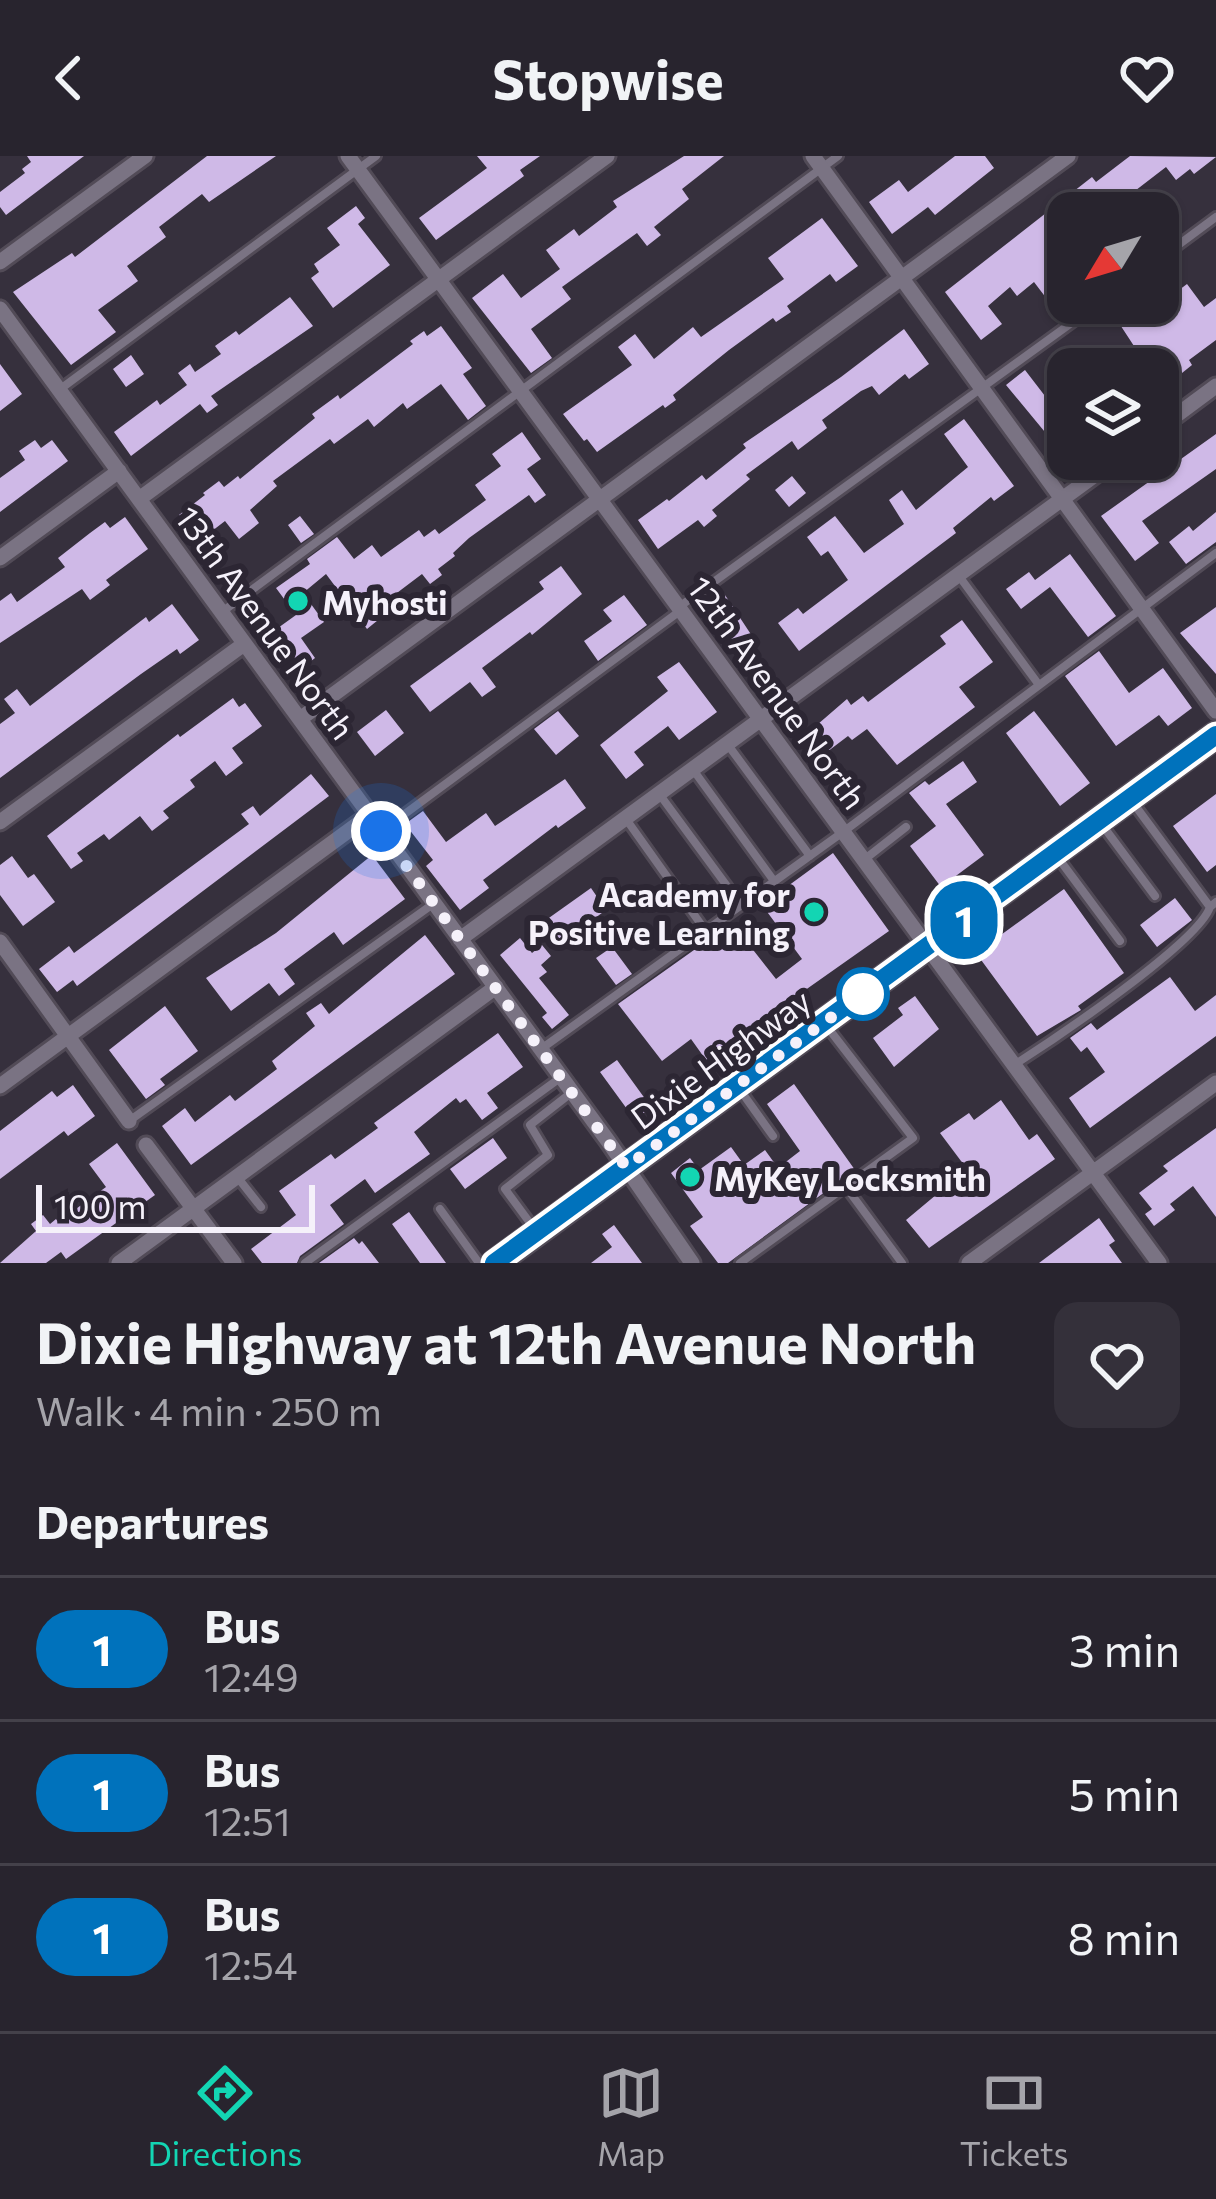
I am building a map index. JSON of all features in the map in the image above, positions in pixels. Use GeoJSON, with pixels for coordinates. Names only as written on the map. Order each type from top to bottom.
{"type":"FeatureCollection","features":[{"type":"Feature","properties":{"kind":"main road","name":"Dixie Highway"},"geometry":{"type":"LineString","coordinates":[[494,1263],[1216,735]]}},
{"type":"Feature","properties":{"kind":"street"},"geometry":{"type":"LineString","coordinates":[[0,262],[145,156]]}},
{"type":"Feature","properties":{"kind":"street"},"geometry":{"type":"LineString","coordinates":[[139,499],[607,156]]}},
{"type":"Feature","properties":{"kind":"street"},"geometry":{"type":"LineString","coordinates":[[300,719],[1068,156]]}},
{"type":"Feature","properties":{"kind":"street"},"geometry":{"type":"LineString","coordinates":[[818,162],[1216,711]]}},
{"type":"Feature","properties":{"kind":"street","name":"12th Avenue North"},"geometry":{"type":"LineString","coordinates":[[353,163],[1159,1263]]}},
{"type":"Feature","properties":{"kind":"street","name":"13th Avenue North"},"geometry":{"type":"LineString","coordinates":[[0,309],[692,1263]]}},
{"type":"Feature","properties":{"kind":"street"},"geometry":{"type":"LineString","coordinates":[[1179,413],[1216,386]]}},
{"type":"Feature","properties":{"kind":"street"},"geometry":{"type":"LineString","coordinates":[[0,558],[118,471]]}},
{"type":"Feature","properties":{"kind":"street"},"geometry":{"type":"LineString","coordinates":[[460,939],[1088,480]]}},
{"type":"Feature","properties":{"kind":"street"},"geometry":{"type":"LineString","coordinates":[[0,822],[244,644]]}},
{"type":"Feature","properties":{"kind":"street"},"geometry":{"type":"LineString","coordinates":[[0,1087],[370,815]]}},
{"type":"Feature","properties":{"kind":"street"},"geometry":{"type":"LineString","coordinates":[[0,942],[129,1120]]}},
{"type":"Feature","properties":{"kind":"street"},"geometry":{"type":"LineString","coordinates":[[119,1263],[496,988]]}},
{"type":"Feature","properties":{"kind":"street"},"geometry":{"type":"LineString","coordinates":[[969,1263],[1216,1083]]}},
{"type":"Feature","properties":{"kind":"street"},"geometry":{"type":"LineString","coordinates":[[146,1144],[234,1263]]}},
{"type":"Feature","properties":{"kind":"lane"},"geometry":{"type":"LineString","coordinates":[[59,390],[353,163],[376,156]]}},
{"type":"Feature","properties":{"kind":"lane"},"geometry":{"type":"LineString","coordinates":[[221,612],[818,162],[838,156]]}},
{"type":"Feature","properties":{"kind":"lane"},"geometry":{"type":"LineString","coordinates":[[1179,244],[1216,217]]}},
{"type":"Feature","properties":{"kind":"lane"},"geometry":{"type":"LineString","coordinates":[[381,831],[1070,324]]}},
{"type":"Feature","properties":{"kind":"lane"},"geometry":{"type":"LineString","coordinates":[[541,1049],[843,832],[1216,554]]}},
{"type":"Feature","properties":{"kind":"lane"},"geometry":{"type":"LineString","coordinates":[[958,575],[1039,685]]}},
{"type":"Feature","properties":{"kind":"lane"},"geometry":{"type":"LineString","coordinates":[[728,744],[810,856]]}},
{"type":"Feature","properties":{"kind":"lane"},"geometry":{"type":"LineString","coordinates":[[693,769],[774,881]]}},
{"type":"Feature","properties":{"kind":"lane"},"geometry":{"type":"LineString","coordinates":[[659,794],[741,905]]}},
{"type":"Feature","properties":{"kind":"lane"},"geometry":{"type":"LineString","coordinates":[[1014,1065],[1177,946],[1206,919],[1213,905],[1130,799]]}},
{"type":"Feature","properties":{"kind":"lane"},"geometry":{"type":"LineString","coordinates":[[626,818],[705,930]]}},
{"type":"Feature","properties":{"kind":"lane"},"geometry":{"type":"LineString","coordinates":[[1100,821],[1155,896]]}},
{"type":"Feature","properties":{"kind":"lane"},"geometry":{"type":"LineString","coordinates":[[864,860],[906,827]]}},
{"type":"Feature","properties":{"kind":"lane"},"geometry":{"type":"LineString","coordinates":[[1055,854],[1120,941]]}},
{"type":"Feature","properties":{"kind":"lane"},"geometry":{"type":"LineString","coordinates":[[129,1120],[434,903]]}},
{"type":"Feature","properties":{"kind":"lane"},"geometry":{"type":"LineString","coordinates":[[740,1263],[913,1138],[824,1022]]}},
{"type":"Feature","properties":{"kind":"lane"},"geometry":{"type":"LineString","coordinates":[[305,1263],[561,1077]]}},
{"type":"Feature","properties":{"kind":"lane"},"geometry":{"type":"LineString","coordinates":[[738,1085],[773,1136]]}},
{"type":"Feature","properties":{"kind":"lane"},"geometry":{"type":"LineString","coordinates":[[536,1232],[505,1189],[548,1154],[530,1125],[572,1092]]}},
{"type":"Feature","properties":{"kind":"lane"},"geometry":{"type":"LineString","coordinates":[[237,1177],[261,1207]]}},
{"type":"Feature","properties":{"kind":"lane"},"geometry":{"type":"LineString","coordinates":[[846,1187],[902,1263]]}},
{"type":"Feature","properties":{"kind":"lane"},"geometry":{"type":"LineString","coordinates":[[440,1209],[479,1263]]}},
{"type":"Feature","properties":{"kind":"building"},"geometry":{"type":"Polygon","coordinates":[[[27,156],[84,156],[6,215],[0,207],[0,192],[25,173],[22,169],[31,162],[27,156]]]}},
{"type":"Feature","properties":{"kind":"building"},"geometry":{"type":"Polygon","coordinates":[[[207,156],[276,156],[209,202],[202,194],[159,227],[166,237],[127,266],[138,281],[98,310],[116,332],[71,365],[13,292],[72,253],[75,257],[207,156]]]}},
{"type":"Feature","properties":{"kind":"building"},"geometry":{"type":"Polygon","coordinates":[[[477,156],[540,156],[520,170],[524,176],[436,240],[419,218],[487,168],[477,156]]]}},
{"type":"Feature","properties":{"kind":"building"},"geometry":{"type":"Polygon","coordinates":[[[684,156],[724,156],[682,189],[689,199],[654,227],[661,235],[647,246],[637,233],[562,287],[571,299],[531,329],[552,358],[531,373],[472,298],[503,274],[521,298],[560,269],[546,250],[574,229],[579,236],[617,207],[613,201],[684,156]]]}},
{"type":"Feature","properties":{"kind":"building"},"geometry":{"type":"Polygon","coordinates":[[[955,156],[985,156],[994,168],[935,215],[928,207],[892,234],[869,202],[899,180],[908,192],[955,156]]]}},
{"type":"Feature","properties":{"kind":"building"},"geometry":{"type":"Polygon","coordinates":[[[1130,156],[1216,157],[1194,174],[1190,169],[1176,180],[1166,167],[1134,192],[1073,192],[1092,177],[1096,182],[1130,156]]]}},
{"type":"Feature","properties":{"kind":"building"},"geometry":{"type":"Polygon","coordinates":[[[356,206],[365,218],[358,224],[390,265],[333,308],[311,278],[319,272],[314,264],[340,245],[327,228],[356,206]]]}},
{"type":"Feature","properties":{"kind":"building"},"geometry":{"type":"Polygon","coordinates":[[[1047,212],[1047,299],[1034,282],[1017,296],[1010,287],[988,306],[1002,324],[981,340],[945,292],[1047,212]]]}},
{"type":"Feature","properties":{"kind":"building"},"geometry":{"type":"Polygon","coordinates":[[[822,218],[858,266],[836,282],[830,274],[787,306],[791,312],[776,322],[773,318],[673,395],[676,400],[597,452],[584,441],[563,414],[632,365],[618,347],[635,334],[654,359],[693,327],[701,337],[784,279],[768,258],[822,218]]]}},
{"type":"Feature","properties":{"kind":"building"},"geometry":{"type":"Polygon","coordinates":[[[1187,284],[1204,307],[1216,298],[1216,340],[1189,360],[1192,365],[1179,375],[1179,348],[1135,348],[1120,324],[1179,324],[1179,290],[1187,284]]]}},
{"type":"Feature","properties":{"kind":"building"},"geometry":{"type":"Polygon","coordinates":[[[290,297],[313,326],[211,396],[218,405],[207,413],[200,404],[131,456],[114,432],[157,400],[160,405],[187,385],[178,373],[190,364],[195,372],[221,354],[215,346],[236,331],[239,335],[290,297]]]}},
{"type":"Feature","properties":{"kind":"building"},"geometry":{"type":"Polygon","coordinates":[[[441,326],[472,368],[463,374],[486,406],[468,420],[441,384],[407,409],[403,403],[374,427],[368,419],[334,444],[330,439],[273,481],[277,486],[250,510],[259,523],[239,539],[225,521],[199,541],[179,515],[203,493],[219,481],[224,487],[240,479],[315,418],[312,414],[338,395],[340,399],[424,331],[427,336],[441,326]]]}},
{"type":"Feature","properties":{"kind":"building"},"geometry":{"type":"Polygon","coordinates":[[[904,329],[929,364],[909,379],[905,374],[879,395],[872,386],[861,391],[822,420],[827,428],[798,450],[792,441],[746,475],[750,479],[712,510],[717,516],[704,527],[698,520],[658,549],[638,520],[702,475],[706,480],[746,448],[743,444],[904,329]]]}},
{"type":"Feature","properties":{"kind":"building"},"geometry":{"type":"Polygon","coordinates":[[[131,355],[144,374],[126,387],[113,369],[131,355]]]}},
{"type":"Feature","properties":{"kind":"building"},"geometry":{"type":"Polygon","coordinates":[[[0,364],[22,394],[0,411],[0,364]]]}},
{"type":"Feature","properties":{"kind":"building"},"geometry":{"type":"Polygon","coordinates":[[[1025,370],[1047,395],[1047,435],[1006,385],[1025,370]]]}},
{"type":"Feature","properties":{"kind":"building"},"geometry":{"type":"Polygon","coordinates":[[[964,419],[1014,486],[994,501],[991,497],[953,528],[956,533],[799,651],[778,623],[798,608],[803,614],[848,580],[828,551],[821,556],[807,537],[835,516],[864,553],[904,524],[889,500],[902,490],[916,510],[968,467],[944,434],[964,419]]]}},
{"type":"Feature","properties":{"kind":"building"},"geometry":{"type":"Polygon","coordinates":[[[522,432],[541,459],[527,469],[546,495],[535,503],[529,495],[469,538],[438,569],[442,575],[430,584],[422,574],[377,608],[383,616],[367,629],[326,574],[303,593],[324,622],[301,638],[315,658],[302,668],[285,645],[274,653],[264,638],[296,615],[276,588],[310,564],[307,559],[337,537],[354,559],[372,545],[381,557],[419,530],[424,537],[435,529],[439,534],[486,500],[475,485],[501,466],[492,454],[522,432]]]}},
{"type":"Feature","properties":{"kind":"building"},"geometry":{"type":"Polygon","coordinates":[[[1216,434],[1216,469],[1142,521],[1159,543],[1135,561],[1101,516],[1151,480],[1179,480],[1179,460],[1216,434]]]}},
{"type":"Feature","properties":{"kind":"building"},"geometry":{"type":"Polygon","coordinates":[[[35,440],[41,448],[52,440],[68,461],[0,512],[0,478],[25,460],[19,451],[35,440]]]}},
{"type":"Feature","properties":{"kind":"building"},"geometry":{"type":"Polygon","coordinates":[[[792,476],[806,493],[789,507],[775,490],[792,476]]]}},
{"type":"Feature","properties":{"kind":"building"},"geometry":{"type":"Polygon","coordinates":[[[1216,512],[1216,542],[1186,564],[1169,542],[1189,526],[1193,531],[1216,512]]]}},
{"type":"Feature","properties":{"kind":"building"},"geometry":{"type":"Polygon","coordinates":[[[300,516],[314,534],[301,543],[288,525],[300,516]]]}},
{"type":"Feature","properties":{"kind":"building"},"geometry":{"type":"Polygon","coordinates":[[[125,517],[148,549],[106,580],[110,585],[90,600],[82,589],[0,643],[0,601],[11,593],[17,602],[65,567],[58,558],[105,522],[110,528],[125,517]]]}},
{"type":"Feature","properties":{"kind":"building"},"geometry":{"type":"Polygon","coordinates":[[[1070,554],[1116,616],[1088,637],[1050,587],[1021,609],[1006,589],[1029,572],[1035,580],[1070,554]]]}},
{"type":"Feature","properties":{"kind":"building"},"geometry":{"type":"Polygon","coordinates":[[[561,566],[582,594],[482,668],[496,687],[482,697],[470,682],[430,712],[410,686],[544,589],[539,582],[561,566]]]}},
{"type":"Feature","properties":{"kind":"building"},"geometry":{"type":"Polygon","coordinates":[[[723,592],[754,639],[737,652],[704,606],[723,592]]]}},
{"type":"Feature","properties":{"kind":"building"},"geometry":{"type":"Polygon","coordinates":[[[624,595],[647,625],[598,661],[584,641],[612,621],[603,610],[624,595]]]}},
{"type":"Feature","properties":{"kind":"building"},"geometry":{"type":"Polygon","coordinates":[[[172,604],[199,640],[180,654],[177,649],[0,778],[0,724],[15,713],[4,699],[17,689],[30,706],[146,617],[149,622],[172,604]]]}},
{"type":"Feature","properties":{"kind":"building"},"geometry":{"type":"Polygon","coordinates":[[[1216,607],[1216,674],[1180,633],[1216,607]]]}},
{"type":"Feature","properties":{"kind":"building"},"geometry":{"type":"Polygon","coordinates":[[[962,620],[993,662],[959,687],[975,707],[897,765],[867,729],[852,740],[848,736],[819,758],[803,737],[847,699],[851,705],[863,696],[868,702],[946,644],[940,636],[962,620]]]}},
{"type":"Feature","properties":{"kind":"building"},"geometry":{"type":"Polygon","coordinates":[[[1099,651],[1129,693],[1163,668],[1192,708],[1168,726],[1159,715],[1116,746],[1065,676],[1099,651]]]}},
{"type":"Feature","properties":{"kind":"building"},"geometry":{"type":"Polygon","coordinates":[[[679,662],[717,712],[679,740],[668,726],[634,752],[644,765],[626,779],[600,745],[668,691],[657,677],[679,662]]]}},
{"type":"Feature","properties":{"kind":"building"},"geometry":{"type":"Polygon","coordinates":[[[233,698],[239,707],[245,703],[262,726],[232,748],[243,763],[226,776],[215,761],[190,780],[195,787],[163,811],[169,818],[152,831],[140,816],[109,840],[104,834],[77,853],[83,861],[71,869],[47,836],[178,734],[180,737],[233,698]]]}},
{"type":"Feature","properties":{"kind":"building"},"geometry":{"type":"Polygon","coordinates":[[[386,710],[404,733],[375,756],[357,732],[386,710]]]}},
{"type":"Feature","properties":{"kind":"building"},"geometry":{"type":"Polygon","coordinates":[[[558,711],[579,736],[556,755],[534,729],[558,711]]]}},
{"type":"Feature","properties":{"kind":"building"},"geometry":{"type":"Polygon","coordinates":[[[1034,711],[1090,783],[1060,806],[1006,733],[1034,711]]]}},
{"type":"Feature","properties":{"kind":"building"},"geometry":{"type":"Polygon","coordinates":[[[963,761],[977,782],[946,804],[984,855],[941,887],[910,846],[936,826],[909,793],[963,761]]]}},
{"type":"Feature","properties":{"kind":"building"},"geometry":{"type":"Polygon","coordinates":[[[311,774],[329,796],[77,986],[73,980],[57,992],[39,969],[69,946],[74,953],[249,824],[241,814],[253,806],[260,816],[311,774]]]}},
{"type":"Feature","properties":{"kind":"building"},"geometry":{"type":"Polygon","coordinates":[[[565,779],[586,808],[483,880],[489,888],[460,910],[426,866],[433,860],[405,824],[423,811],[446,842],[486,813],[495,826],[565,779]]]}},
{"type":"Feature","properties":{"kind":"building"},"geometry":{"type":"Polygon","coordinates":[[[1216,794],[1216,865],[1207,872],[1173,826],[1216,794]]]}},
{"type":"Feature","properties":{"kind":"building"},"geometry":{"type":"Polygon","coordinates":[[[833,853],[889,931],[706,1060],[691,1039],[662,1061],[618,1004],[732,923],[776,979],[802,959],[762,905],[833,853]]]}},
{"type":"Feature","properties":{"kind":"building"},"geometry":{"type":"Polygon","coordinates":[[[372,855],[405,899],[343,945],[334,932],[284,969],[295,984],[279,996],[269,983],[231,1011],[206,978],[276,933],[372,855]]]}},
{"type":"Feature","properties":{"kind":"building"},"geometry":{"type":"Polygon","coordinates":[[[12,856],[28,878],[34,874],[55,902],[23,926],[0,895],[0,865],[12,856]]]}},
{"type":"Feature","properties":{"kind":"building"},"geometry":{"type":"Polygon","coordinates":[[[591,888],[606,910],[562,942],[546,920],[591,888]]]}},
{"type":"Feature","properties":{"kind":"building"},"geometry":{"type":"Polygon","coordinates":[[[1064,889],[1124,973],[1078,1006],[1081,1010],[1037,1036],[976,953],[1064,889]]]}},
{"type":"Feature","properties":{"kind":"building"},"geometry":{"type":"Polygon","coordinates":[[[1175,898],[1192,920],[1157,947],[1140,925],[1175,898]]]}},
{"type":"Feature","properties":{"kind":"building"},"geometry":{"type":"Polygon","coordinates":[[[425,935],[455,974],[191,1165],[162,1126],[185,1108],[195,1122],[230,1095],[235,1101],[277,1069],[272,1061],[315,1026],[306,1013],[321,1003],[329,1014],[425,935]]]}},
{"type":"Feature","properties":{"kind":"building"},"geometry":{"type":"Polygon","coordinates":[[[520,938],[532,953],[542,945],[551,956],[541,965],[547,972],[539,978],[569,1015],[552,1029],[542,1017],[547,1013],[500,955],[520,938]]]}},
{"type":"Feature","properties":{"kind":"building"},"geometry":{"type":"Polygon","coordinates":[[[612,947],[632,974],[616,985],[596,958],[612,947]]]}},
{"type":"Feature","properties":{"kind":"building"},"geometry":{"type":"Polygon","coordinates":[[[1170,977],[1195,1011],[1216,995],[1216,1036],[1090,1128],[1069,1098],[1105,1072],[1087,1047],[1081,1052],[1070,1038],[1091,1023],[1097,1030],[1170,977]]]}},
{"type":"Feature","properties":{"kind":"building"},"geometry":{"type":"Polygon","coordinates":[[[915,996],[939,1029],[894,1067],[873,1038],[903,1015],[898,1008],[915,996]]]}},
{"type":"Feature","properties":{"kind":"building"},"geometry":{"type":"Polygon","coordinates":[[[165,1006],[198,1051],[160,1079],[165,1085],[146,1099],[109,1050],[165,1006]]]}},
{"type":"Feature","properties":{"kind":"building"},"geometry":{"type":"Polygon","coordinates":[[[498,1033],[523,1067],[487,1093],[498,1108],[482,1120],[466,1099],[460,1103],[456,1098],[414,1132],[430,1154],[375,1193],[365,1179],[330,1205],[344,1224],[297,1263],[262,1263],[251,1249],[296,1215],[279,1191],[378,1128],[374,1123],[498,1033]]]}},
{"type":"Feature","properties":{"kind":"building"},"geometry":{"type":"Polygon","coordinates":[[[617,1060],[651,1107],[635,1120],[600,1072],[617,1060]]]}},
{"type":"Feature","properties":{"kind":"building"},"geometry":{"type":"Polygon","coordinates":[[[794,1084],[855,1170],[728,1263],[718,1263],[690,1226],[703,1217],[671,1173],[690,1158],[699,1170],[731,1147],[744,1165],[765,1150],[778,1168],[800,1151],[767,1104],[794,1084]]]}},
{"type":"Feature","properties":{"kind":"building"},"geometry":{"type":"Polygon","coordinates":[[[73,1085],[95,1116],[68,1136],[64,1131],[0,1179],[0,1131],[52,1091],[57,1097],[73,1085]]]}},
{"type":"Feature","properties":{"kind":"building"},"geometry":{"type":"Polygon","coordinates":[[[1001,1100],[1029,1140],[1037,1134],[1055,1159],[929,1248],[906,1220],[967,1169],[940,1133],[969,1113],[974,1120],[1001,1100]]]}},
{"type":"Feature","properties":{"kind":"building"},"geometry":{"type":"Polygon","coordinates":[[[1216,1128],[1216,1217],[1193,1186],[1170,1204],[1175,1210],[1154,1226],[1145,1214],[1152,1209],[1139,1193],[1168,1171],[1163,1166],[1216,1128]]]}},
{"type":"Feature","properties":{"kind":"building"},"geometry":{"type":"Polygon","coordinates":[[[493,1138],[507,1158],[465,1189],[450,1169],[493,1138]]]}},
{"type":"Feature","properties":{"kind":"building"},"geometry":{"type":"Polygon","coordinates":[[[117,1143],[155,1195],[66,1259],[61,1252],[46,1263],[0,1263],[36,1231],[31,1224],[43,1215],[50,1224],[58,1222],[106,1187],[89,1164],[117,1143]]]}},
{"type":"Feature","properties":{"kind":"building"},"geometry":{"type":"Polygon","coordinates":[[[409,1212],[446,1263],[420,1263],[392,1224],[409,1212]]]}},
{"type":"Feature","properties":{"kind":"building"},"geometry":{"type":"Polygon","coordinates":[[[1099,1218],[1115,1241],[1109,1245],[1122,1263],[1039,1263],[1099,1218]]]}},
{"type":"Feature","properties":{"kind":"building"},"geometry":{"type":"Polygon","coordinates":[[[614,1225],[642,1263],[591,1263],[612,1247],[602,1234],[614,1225]]]}},
{"type":"Feature","properties":{"kind":"building"},"geometry":{"type":"Polygon","coordinates":[[[354,1238],[379,1263],[319,1263],[354,1238]]]}},
{"type":"Feature","properties":{"kind":"bus line","name":"1"},"geometry":{"type":"LineString","coordinates":[[494,1263],[1216,735]]}},
{"type":"Feature","properties":{"kind":"place","name":"Myhosti"},"geometry":{"type":"Point","coordinates":[298,601]}},
{"type":"Feature","properties":{"kind":"place","name":"Academy for Positive Learning"},"geometry":{"type":"Point","coordinates":[814,912]}},
{"type":"Feature","properties":{"kind":"place","name":"MyKey Locksmith"},"geometry":{"type":"Point","coordinates":[690,1177]}},
{"type":"Feature","properties":{"kind":"route"},"geometry":{"type":"LineString","coordinates":[[381,831],[626,1167],[863,994]]}}]}
